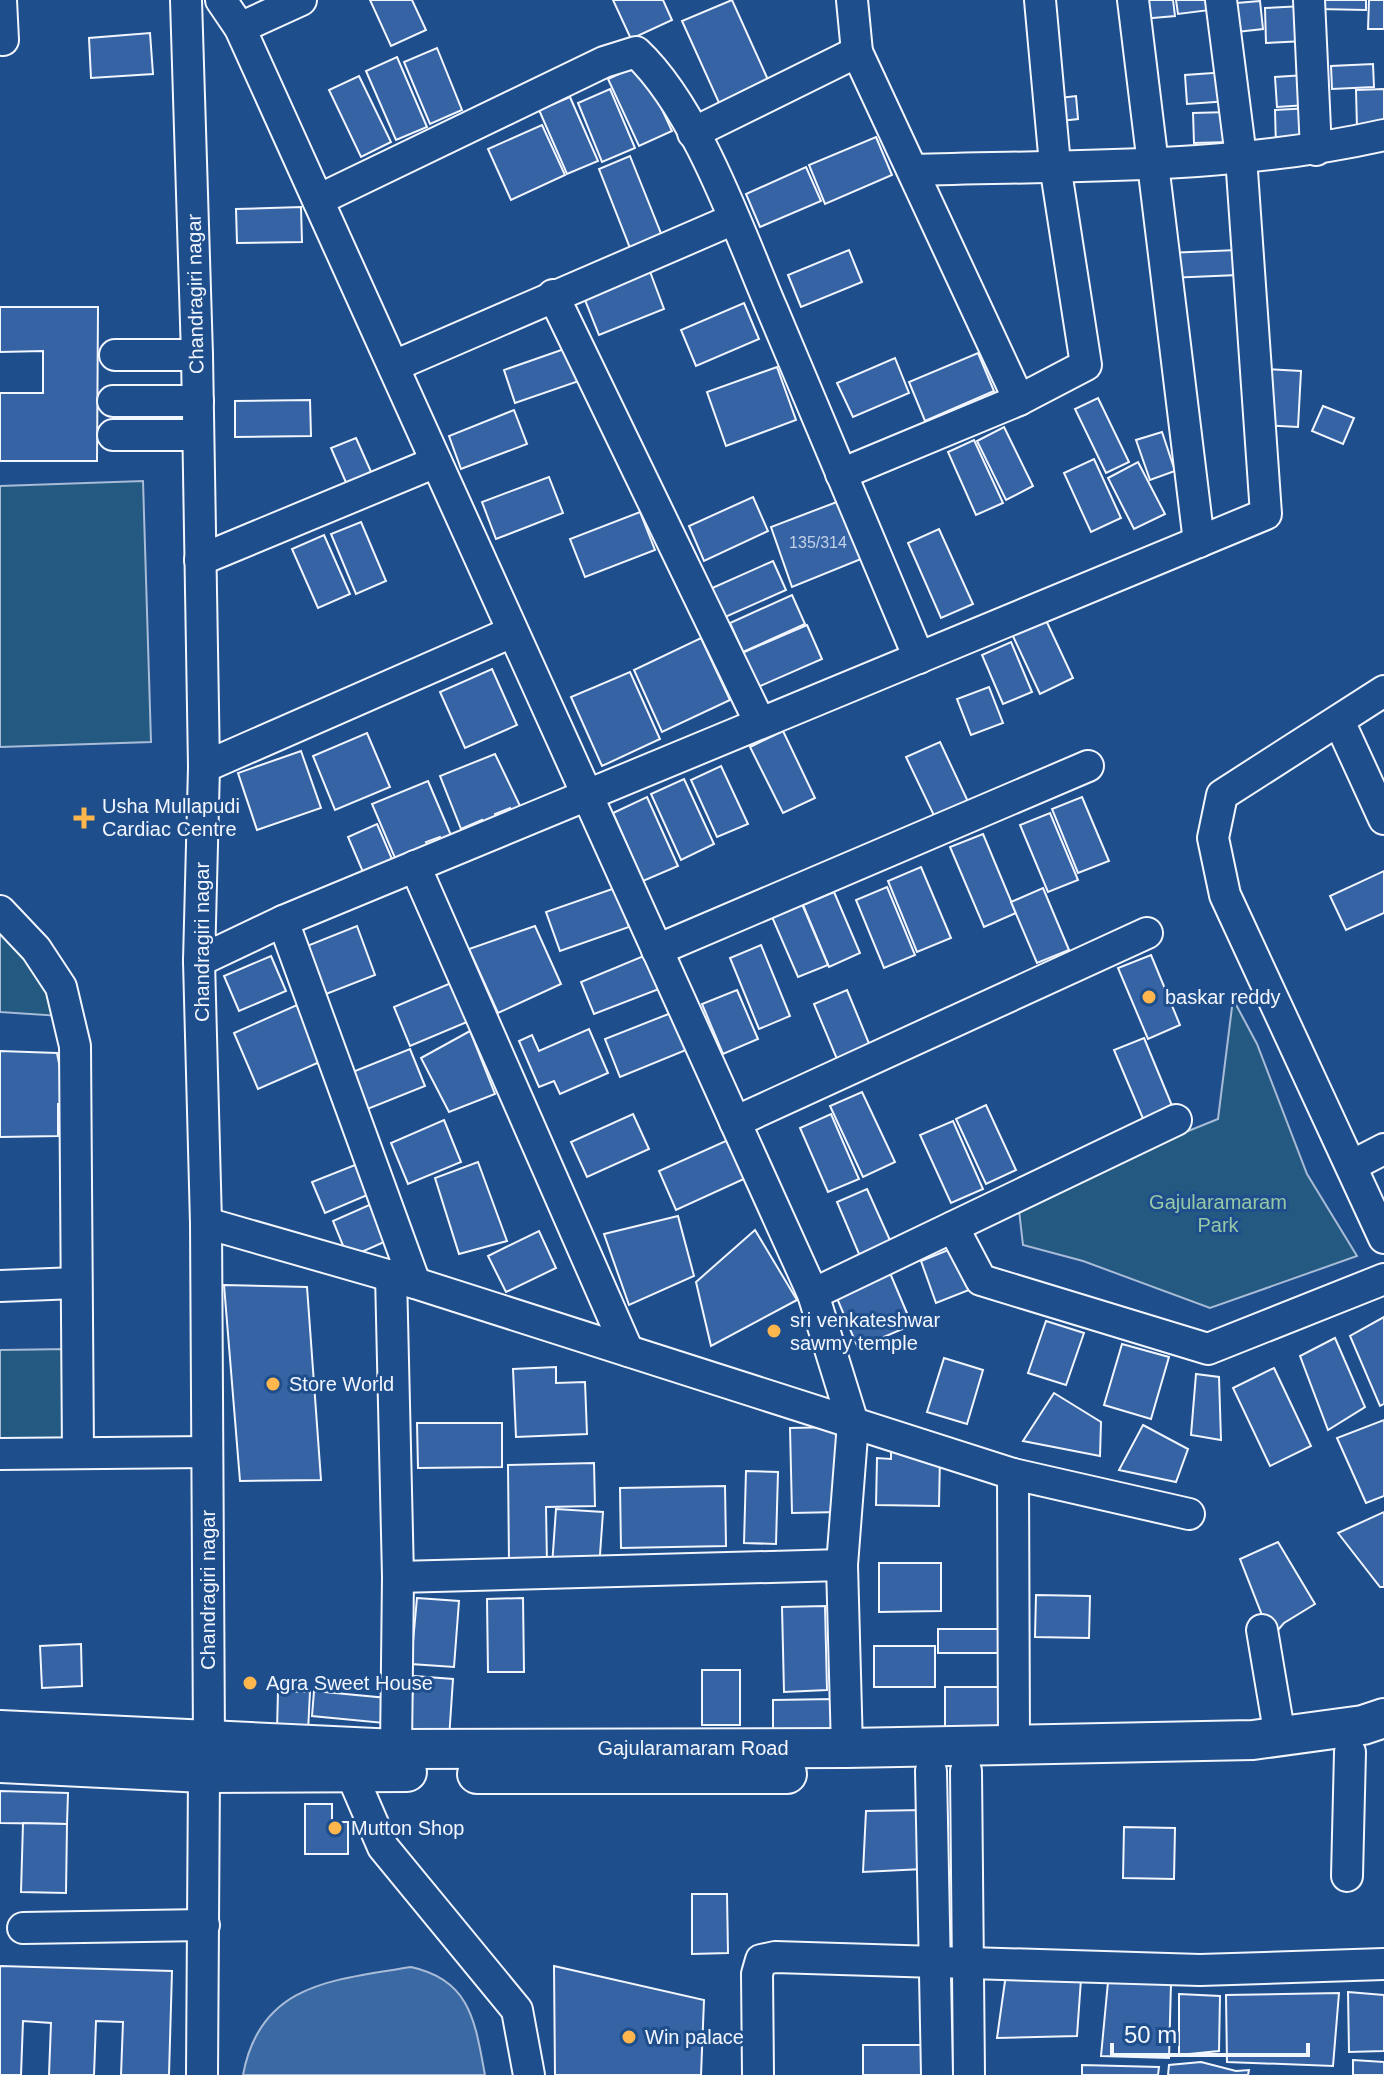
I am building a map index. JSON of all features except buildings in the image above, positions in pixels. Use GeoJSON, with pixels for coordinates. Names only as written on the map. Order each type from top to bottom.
{"type":"FeatureCollection","features":[{"type":"Feature","properties":{"kind":"main road","name":"Gajularamaram Road"},"geometry":{"type":"LineString","coordinates":[[0,1763],[396,1749],[847,1748],[1280,1737],[1363,1725],[1384,1718]]}},
{"type":"Feature","properties":{"kind":"main road","name":"Gajularamaram Road"},"geometry":{"type":"LineString","coordinates":[[0,1730],[351,1773],[625,1775],[1212,1767],[1367,1748]]}},
{"type":"Feature","properties":{"kind":"street"},"geometry":{"type":"LineString","coordinates":[[1,0],[3,40]]}},
{"type":"Feature","properties":{"kind":"street","name":"Chandragiri nagar"},"geometry":{"type":"LineString","coordinates":[[186,0],[197,355],[204,767],[199,961],[206,1223],[207,1452],[207,1757],[202,2075]]}},
{"type":"Feature","properties":{"kind":"street"},"geometry":{"type":"LineString","coordinates":[[221,0],[240,28],[813,1294],[853,1423],[842,1565],[847,1748]]}},
{"type":"Feature","properties":{"kind":"street"},"geometry":{"type":"LineString","coordinates":[[240,28],[301,0]]}},
{"type":"Feature","properties":{"kind":"street"},"geometry":{"type":"LineString","coordinates":[[852,0],[857,52],[1019,400]]}},
{"type":"Feature","properties":{"kind":"street"},"geometry":{"type":"LineString","coordinates":[[841,474],[1019,400],[1086,365],[1055,165],[1040,0]]}},
{"type":"Feature","properties":{"kind":"street"},"geometry":{"type":"LineString","coordinates":[[1133,0],[1199,542]]}},
{"type":"Feature","properties":{"kind":"street"},"geometry":{"type":"LineString","coordinates":[[199,961],[283,921],[1266,514],[1241,157],[1221,0]]}},
{"type":"Feature","properties":{"kind":"street"},"geometry":{"type":"LineString","coordinates":[[1309,0],[1316,150]]}},
{"type":"Feature","properties":{"kind":"street"},"geometry":{"type":"LineString","coordinates":[[318,200],[604,62],[636,52],[655,69],[693,133],[734,219],[919,658]]}},
{"type":"Feature","properties":{"kind":"street"},"geometry":{"type":"LineString","coordinates":[[693,133],[857,52]]}},
{"type":"Feature","properties":{"kind":"street"},"geometry":{"type":"LineString","coordinates":[[913,170],[1153,165],[1316,150],[1384,135]]}},
{"type":"Feature","properties":{"kind":"street"},"geometry":{"type":"LineString","coordinates":[[394,366],[734,219]]}},
{"type":"Feature","properties":{"kind":"street"},"geometry":{"type":"LineString","coordinates":[[553,295],[760,723]]}},
{"type":"Feature","properties":{"kind":"street"},"geometry":{"type":"LineString","coordinates":[[115,355],[197,355]]}},
{"type":"Feature","properties":{"kind":"street"},"geometry":{"type":"LineString","coordinates":[[113,401],[198,401]]}},
{"type":"Feature","properties":{"kind":"street"},"geometry":{"type":"LineString","coordinates":[[113,435],[198,435]]}},
{"type":"Feature","properties":{"kind":"street"},"geometry":{"type":"LineString","coordinates":[[200,560],[436,462]]}},
{"type":"Feature","properties":{"kind":"street"},"geometry":{"type":"LineString","coordinates":[[204,767],[512,632]]}},
{"type":"Feature","properties":{"kind":"street"},"geometry":{"type":"LineString","coordinates":[[1384,691],[1222,795],[1213,838],[1225,895],[1384,1238]]}},
{"type":"Feature","properties":{"kind":"street"},"geometry":{"type":"LineString","coordinates":[[1339,721],[1384,819]]}},
{"type":"Feature","properties":{"kind":"street"},"geometry":{"type":"LineString","coordinates":[[657,950],[1088,766]]}},
{"type":"Feature","properties":{"kind":"street"},"geometry":{"type":"LineString","coordinates":[[415,866],[628,1351]]}},
{"type":"Feature","properties":{"kind":"street"},"geometry":{"type":"LineString","coordinates":[[0,911],[36,949],[61,987],[75,1046],[78,1453]]}},
{"type":"Feature","properties":{"kind":"street"},"geometry":{"type":"LineString","coordinates":[[283,921],[403,1279],[396,1749]]}},
{"type":"Feature","properties":{"kind":"street"},"geometry":{"type":"LineString","coordinates":[[735,1122],[1147,933]]}},
{"type":"Feature","properties":{"kind":"street"},"geometry":{"type":"LineString","coordinates":[[813,1294],[1176,1120]]}},
{"type":"Feature","properties":{"kind":"street"},"geometry":{"type":"LineString","coordinates":[[1351,1166],[1384,1149]]}},
{"type":"Feature","properties":{"kind":"street"},"geometry":{"type":"LineString","coordinates":[[206,1223],[403,1279],[1013,1474],[1189,1514]]}},
{"type":"Feature","properties":{"kind":"street"},"geometry":{"type":"LineString","coordinates":[[953,1227],[981,1280],[1208,1349],[1384,1279]]}},
{"type":"Feature","properties":{"kind":"street"},"geometry":{"type":"LineString","coordinates":[[0,1286],[76,1283]]}},
{"type":"Feature","properties":{"kind":"street"},"geometry":{"type":"LineString","coordinates":[[0,1454],[207,1452]]}},
{"type":"Feature","properties":{"kind":"street"},"geometry":{"type":"LineString","coordinates":[[1013,1474],[1014,1745]]}},
{"type":"Feature","properties":{"kind":"street"},"geometry":{"type":"LineString","coordinates":[[398,1577],[842,1565]]}},
{"type":"Feature","properties":{"kind":"street"},"geometry":{"type":"LineString","coordinates":[[1262,1630],[1280,1737]]}},
{"type":"Feature","properties":{"kind":"street"},"geometry":{"type":"LineString","coordinates":[[1347,1876],[1367,1748]]}},
{"type":"Feature","properties":{"kind":"street"},"geometry":{"type":"LineString","coordinates":[[949,1771],[967,1963],[969,2075]]}},
{"type":"Feature","properties":{"kind":"street"},"geometry":{"type":"LineString","coordinates":[[937,2075],[936,1964],[949,1771]]}},
{"type":"Feature","properties":{"kind":"street"},"geometry":{"type":"LineString","coordinates":[[351,1773],[383,1847],[517,2010],[529,2075]]}},
{"type":"Feature","properties":{"kind":"street"},"geometry":{"type":"LineString","coordinates":[[23,1928],[204,1925]]}},
{"type":"Feature","properties":{"kind":"street"},"geometry":{"type":"LineString","coordinates":[[758,2075],[757,1974],[761,1960],[775,1957],[1200,1970],[1384,1964]]}},
{"type":"Feature","properties":{"kind":"green space"},"geometry":{"type":"Polygon","coordinates":[[[143,481],[151,742],[0,747],[0,486],[143,481]]]}},
{"type":"Feature","properties":{"kind":"green space"},"geometry":{"type":"Polygon","coordinates":[[[0,926],[35,962],[60,1016],[0,1012],[0,926]]]}},
{"type":"Feature","properties":{"kind":"green space","name":"Gajularamaram Park"},"geometry":{"type":"Polygon","coordinates":[[[1233,999],[1257,1044],[1307,1174],[1357,1256],[1210,1308],[1083,1261],[1023,1245],[1019,1210],[1077,1176],[1218,1119],[1233,999]]]}},
{"type":"Feature","properties":{"kind":"green space"},"geometry":{"type":"Polygon","coordinates":[[[69,1349],[69,1442],[0,1443],[0,1350],[69,1349]]]}},
{"type":"Feature","properties":{"kind":"shaded area"},"geometry":{"type":"Polygon","coordinates":[[[411,1967],[446,1982],[467,2006],[478,2038],[485,2075],[243,2075],[252,2044],[265,2021],[283,2004],[304,1991],[328,1983],[411,1967]]]}},
{"type":"Feature","properties":{"kind":"place","name":"Usha Mullapudi Cardiac Centre"},"geometry":{"type":"Point","coordinates":[84,818]}},
{"type":"Feature","properties":{"kind":"place","name":"baskar reddy"},"geometry":{"type":"Point","coordinates":[1149,997]}},
{"type":"Feature","properties":{"kind":"place","name":"sri venkateshwar sawmy temple"},"geometry":{"type":"Point","coordinates":[774,1331]}},
{"type":"Feature","properties":{"kind":"place","name":"Store World"},"geometry":{"type":"Point","coordinates":[273,1384]}},
{"type":"Feature","properties":{"kind":"place","name":"Agra Sweet House"},"geometry":{"type":"Point","coordinates":[250,1683]}},
{"type":"Feature","properties":{"kind":"place","name":"Mutton Shop"},"geometry":{"type":"Point","coordinates":[335,1828]}},
{"type":"Feature","properties":{"kind":"place","name":"Win palace"},"geometry":{"type":"Point","coordinates":[629,2037]}}]}
